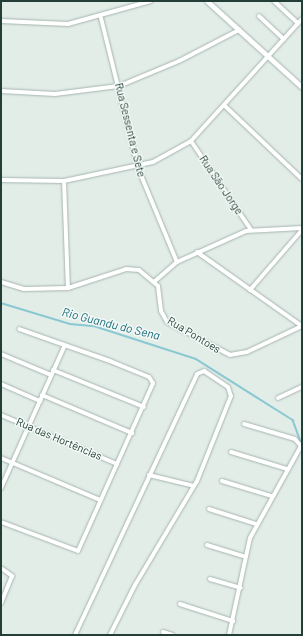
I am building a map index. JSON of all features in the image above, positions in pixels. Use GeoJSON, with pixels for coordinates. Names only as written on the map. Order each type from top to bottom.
{"type":"FeatureCollection","features":[{"type":"Feature","properties":{"kind":"street"},"geometry":{"type":"LineString","coordinates":[[1,21],[58,25],[101,18],[151,1]]}},
{"type":"Feature","properties":{"kind":"street"},"geometry":{"type":"LineString","coordinates":[[207,1],[302,87]]}},
{"type":"Feature","properties":{"kind":"street"},"geometry":{"type":"LineString","coordinates":[[274,1],[298,23]]}},
{"type":"Feature","properties":{"kind":"street"},"geometry":{"type":"LineString","coordinates":[[259,16],[284,39]]}},
{"type":"Feature","properties":{"kind":"street","name":"Rua Sessenta e Sete"},"geometry":{"type":"LineString","coordinates":[[101,18],[138,168],[177,262]]}},
{"type":"Feature","properties":{"kind":"street"},"geometry":{"type":"LineString","coordinates":[[1,180],[64,181],[138,168],[190,141],[225,106],[302,19]]}},
{"type":"Feature","properties":{"kind":"street"},"geometry":{"type":"LineString","coordinates":[[1,91],[55,94],[119,86],[180,62],[239,30]]}},
{"type":"Feature","properties":{"kind":"street"},"geometry":{"type":"LineString","coordinates":[[225,106],[302,179]]}},
{"type":"Feature","properties":{"kind":"street","name":"Rua São Jorge"},"geometry":{"type":"LineString","coordinates":[[190,141],[251,230]]}},
{"type":"Feature","properties":{"kind":"street"},"geometry":{"type":"LineString","coordinates":[[64,181],[68,288]]}},
{"type":"Feature","properties":{"kind":"street"},"geometry":{"type":"LineString","coordinates":[[1,282],[24,289],[68,288],[130,268],[144,272],[156,281],[177,262],[197,252],[251,230],[302,229]]}},
{"type":"Feature","properties":{"kind":"street"},"geometry":{"type":"LineString","coordinates":[[250,290],[302,229]]}},
{"type":"Feature","properties":{"kind":"street"},"geometry":{"type":"LineString","coordinates":[[197,252],[302,326]]}},
{"type":"Feature","properties":{"kind":"street","name":"Rua Pontoes"},"geometry":{"type":"LineString","coordinates":[[156,281],[165,320],[226,354],[246,352],[302,326]]}},
{"type":"Feature","properties":{"kind":"street"},"geometry":{"type":"LineString","coordinates":[[1,522],[76,552],[144,407],[153,383],[149,377],[77,348],[64,347],[19,329]]}},
{"type":"Feature","properties":{"kind":"street"},"geometry":{"type":"LineString","coordinates":[[1,488],[64,347]]}},
{"type":"Feature","properties":{"kind":"street"},"geometry":{"type":"LineString","coordinates":[[1,354],[51,375]]}},
{"type":"Feature","properties":{"kind":"street"},"geometry":{"type":"LineString","coordinates":[[53,370],[144,407]]}},
{"type":"Feature","properties":{"kind":"street"},"geometry":{"type":"LineString","coordinates":[[75,635],[196,374],[204,371],[231,394],[194,486],[135,585],[110,635]]}},
{"type":"Feature","properties":{"kind":"street"},"geometry":{"type":"LineString","coordinates":[[1,384],[40,401]]}},
{"type":"Feature","properties":{"kind":"street"},"geometry":{"type":"LineString","coordinates":[[278,398],[302,386]]}},
{"type":"Feature","properties":{"kind":"street"},"geometry":{"type":"LineString","coordinates":[[42,395],[132,433]]}},
{"type":"Feature","properties":{"kind":"street","name":"Rua das Hortências"},"geometry":{"type":"LineString","coordinates":[[1,415],[117,464]]}},
{"type":"Feature","properties":{"kind":"street"},"geometry":{"type":"LineString","coordinates":[[229,635],[234,621],[241,588],[243,556],[256,524],[301,446],[299,441],[244,424]]}},
{"type":"Feature","properties":{"kind":"street"},"geometry":{"type":"LineString","coordinates":[[231,452],[287,469]]}},
{"type":"Feature","properties":{"kind":"street"},"geometry":{"type":"LineString","coordinates":[[1,458],[100,500]]}},
{"type":"Feature","properties":{"kind":"street"},"geometry":{"type":"LineString","coordinates":[[149,475],[194,486]]}},
{"type":"Feature","properties":{"kind":"street"},"geometry":{"type":"LineString","coordinates":[[222,481],[271,496]]}},
{"type":"Feature","properties":{"kind":"street"},"geometry":{"type":"LineString","coordinates":[[209,509],[256,524]]}},
{"type":"Feature","properties":{"kind":"street"},"geometry":{"type":"LineString","coordinates":[[207,545],[243,556]]}},
{"type":"Feature","properties":{"kind":"street"},"geometry":{"type":"LineString","coordinates":[[1,568],[12,576],[1,603]]}},
{"type":"Feature","properties":{"kind":"street"},"geometry":{"type":"LineString","coordinates":[[210,579],[241,588]]}},
{"type":"Feature","properties":{"kind":"street"},"geometry":{"type":"LineString","coordinates":[[180,604],[234,621]]}},
{"type":"Feature","properties":{"kind":"street"},"geometry":{"type":"LineString","coordinates":[[163,632],[173,635]]}},
{"type":"Feature","properties":{"kind":"waterway","name":"Rio Guandu do Sena"},"geometry":{"type":"LineString","coordinates":[[1,303],[70,324],[94,326],[196,359],[293,420],[302,445]]}}]}
